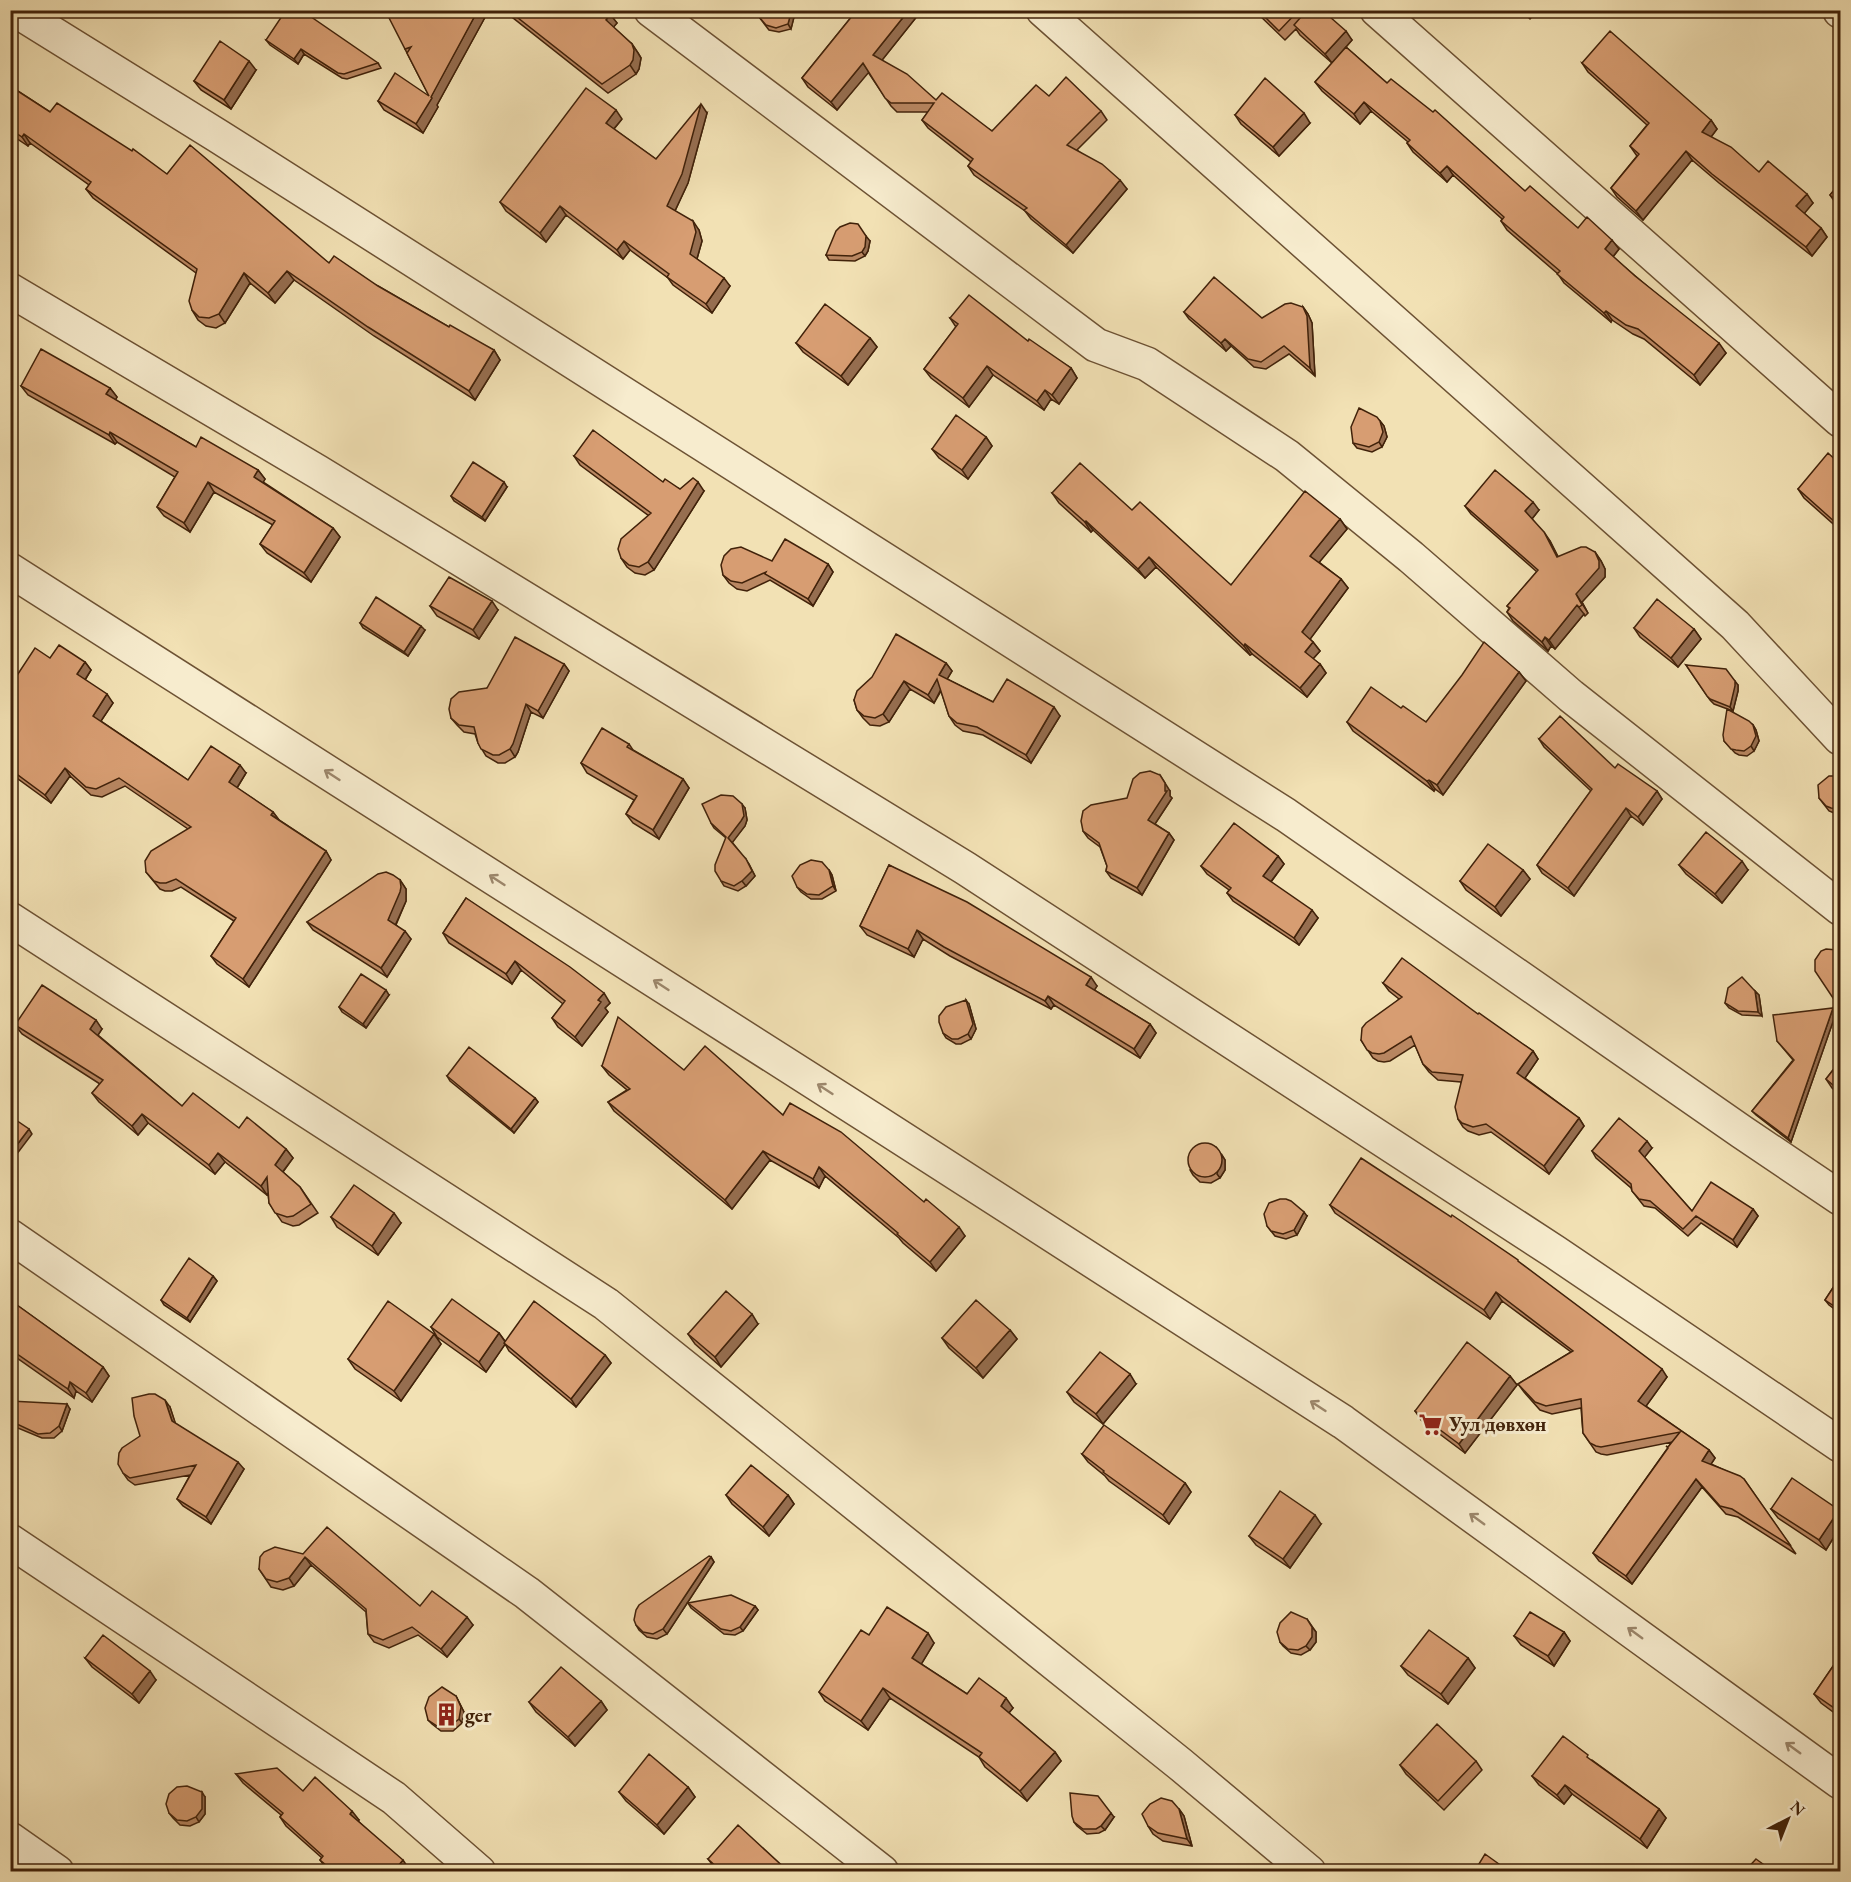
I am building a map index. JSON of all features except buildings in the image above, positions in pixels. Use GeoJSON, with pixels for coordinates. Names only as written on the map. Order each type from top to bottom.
{"type":"FeatureCollection","features":[{"type":"Feature","properties":{"kind":"street"},"geometry":{"type":"LineString","coordinates":[[15,10],[218,136],[1286,815],[1702,1105],[1840,1198]]}},
{"type":"Feature","properties":{"kind":"street"},"geometry":{"type":"LineString","coordinates":[[651,10],[1096,345],[1147,364],[1287,456],[1411,557],[1571,696],[1840,908]]}},
{"type":"Feature","properties":{"kind":"street"},"geometry":{"type":"LineString","coordinates":[[1043,10],[1735,625],[1840,738]]}},
{"type":"Feature","properties":{"kind":"street"},"geometry":{"type":"LineString","coordinates":[[1377,10],[1840,420]]}},
{"type":"Feature","properties":{"kind":"street"},"geometry":{"type":"LineString","coordinates":[[10,290],[318,472],[965,868],[1555,1252],[1840,1444]]}},
{"type":"Feature","properties":{"kind":"street"},"geometry":{"type":"LineString","coordinates":[[10,570],[1343,1422],[1840,1782]]}},
{"type":"Feature","properties":{"kind":"street"},"geometry":{"type":"LineString","coordinates":[[10,919],[606,1304],[1171,1757],[1309,1872]]}},
{"type":"Feature","properties":{"kind":"street"},"geometry":{"type":"LineString","coordinates":[[10,1236],[527,1593],[882,1872]]}},
{"type":"Feature","properties":{"kind":"street"},"geometry":{"type":"LineString","coordinates":[[10,1541],[394,1798],[479,1872]]}},
{"type":"Feature","properties":{"kind":"street"},"geometry":{"type":"LineString","coordinates":[[10,1839],[57,1872]]}},
{"type":"Feature","properties":{"kind":"place","name":"Уул дөвхөн"},"geometry":{"type":"Point","coordinates":[1431,1424]}},
{"type":"Feature","properties":{"kind":"place","name":"ger"},"geometry":{"type":"Point","coordinates":[447,1715]}}]}
